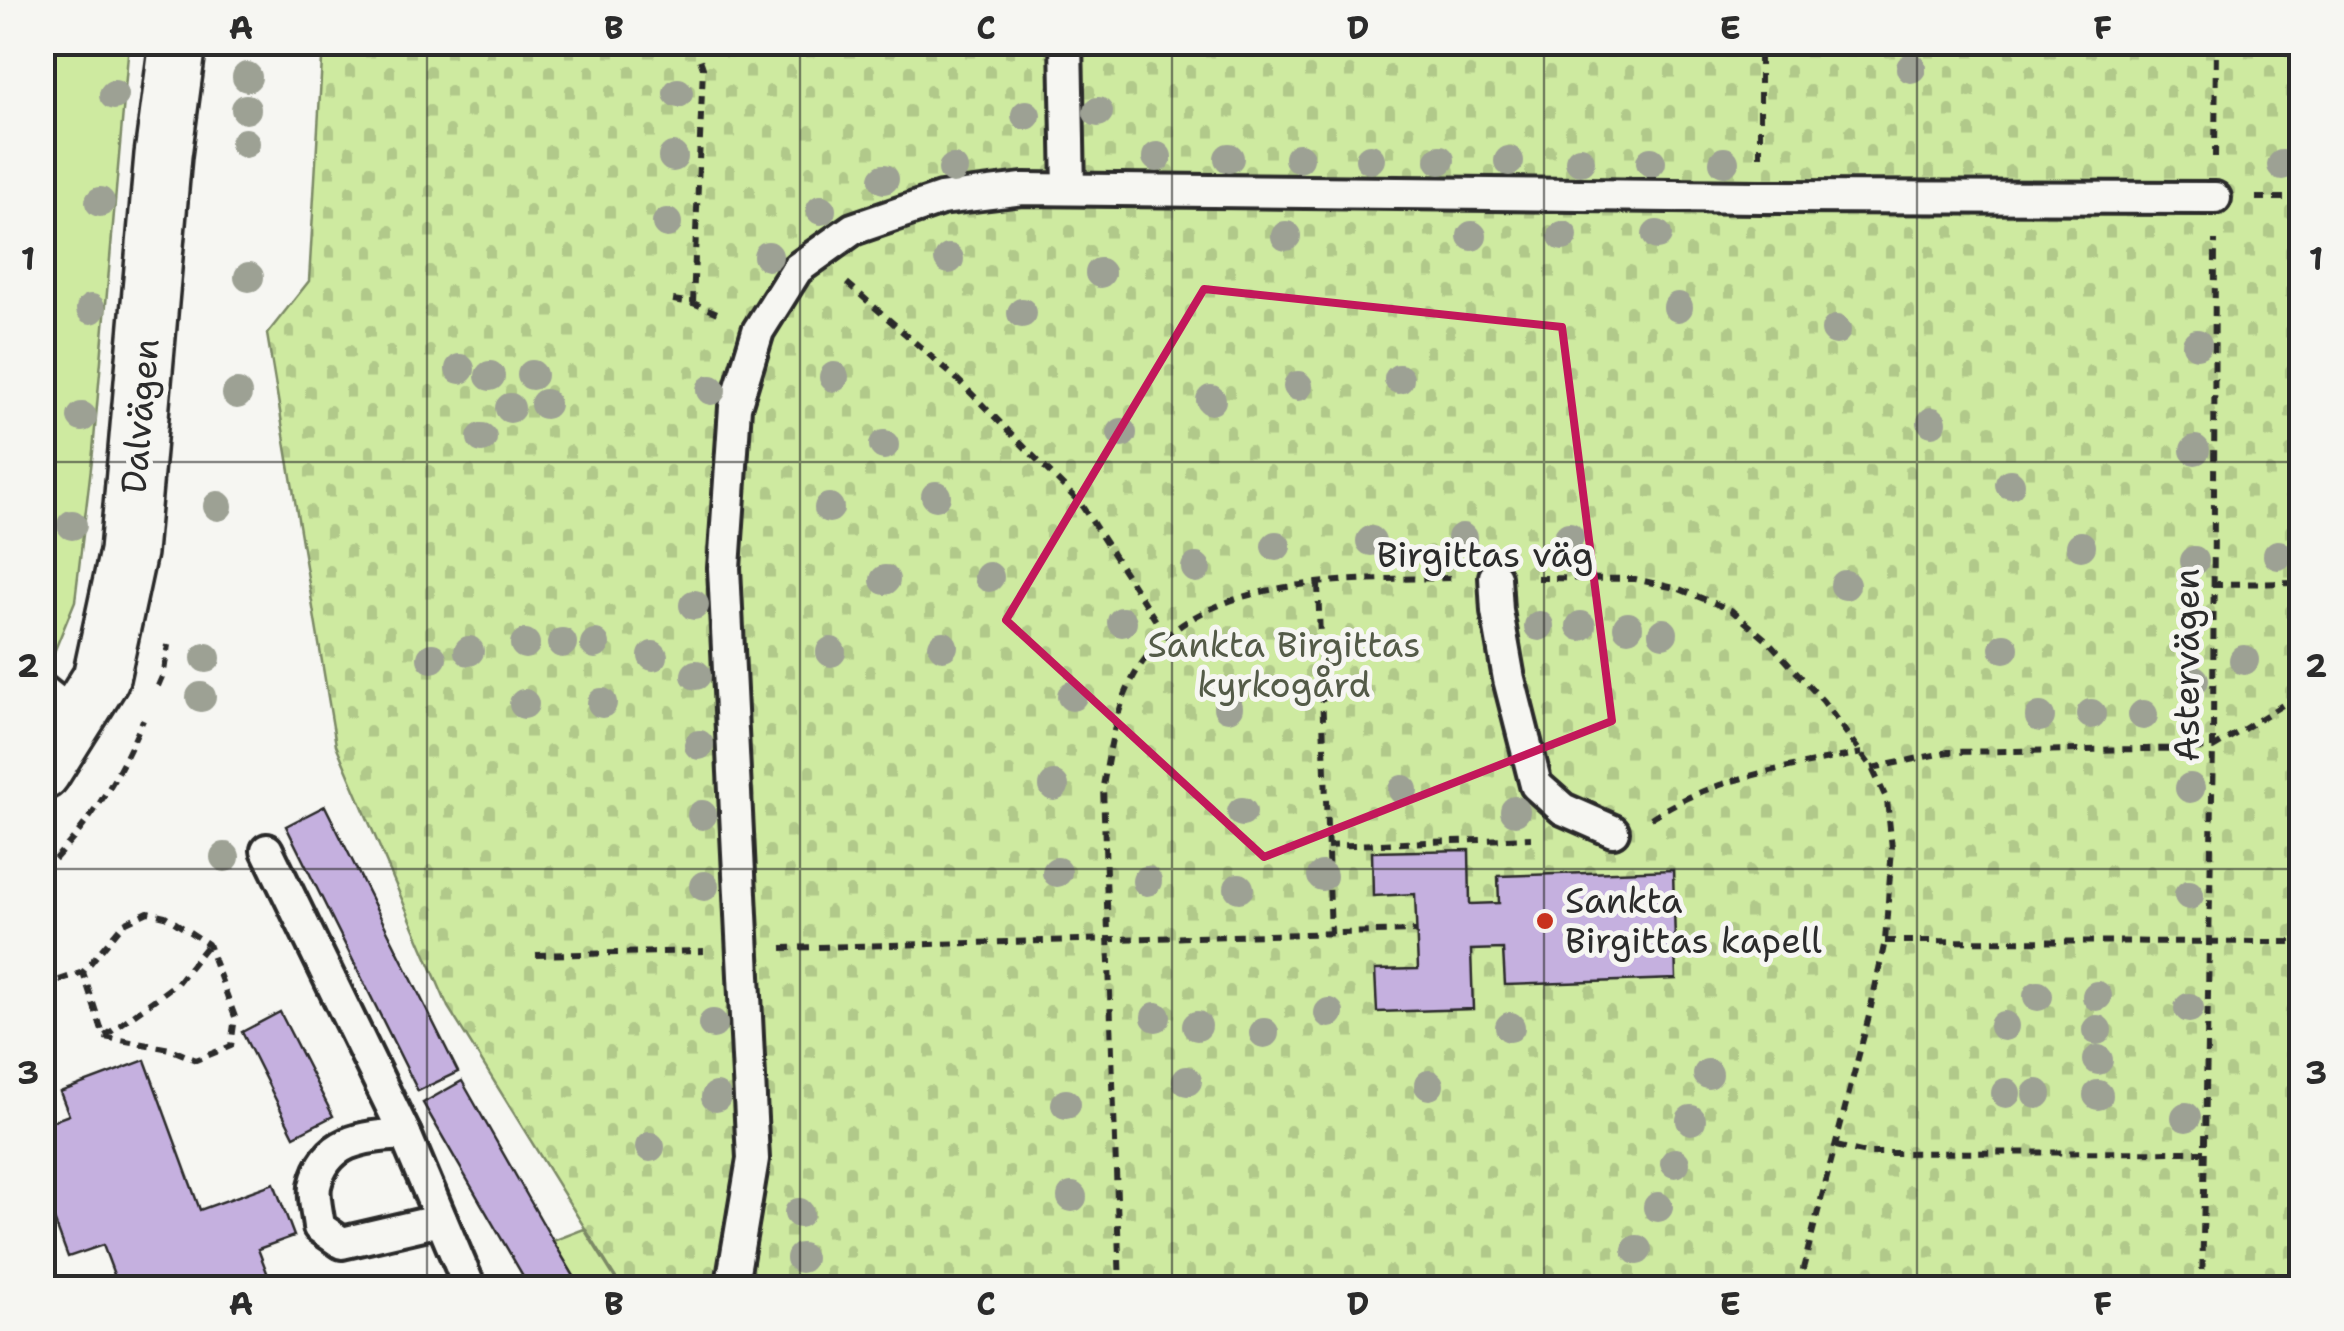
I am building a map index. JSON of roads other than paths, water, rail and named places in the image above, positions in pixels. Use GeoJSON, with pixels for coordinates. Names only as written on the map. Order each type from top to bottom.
{"type":"FeatureCollection","features":[{"type":"Feature","properties":{"kind":"street","name":"Dalvägen"},"geometry":{"type":"LineString","coordinates":[[42,772],[60,704],[102,678],[128,552],[163,154],[178,42]]}},
{"type":"Feature","properties":{"kind":"lane"},"geometry":{"type":"LineString","coordinates":[[1066,42],[1069,189]]}},
{"type":"Feature","properties":{"kind":"lane"},"geometry":{"type":"LineString","coordinates":[[744,1288],[733,1278],[753,1160],[724,568],[735,407],[758,331],[796,270],[853,230],[941,199],[1023,189],[2215,198]]}},
{"type":"Feature","properties":{"kind":"lane"},"geometry":{"type":"LineString","coordinates":[[1496,577],[1497,611],[1509,678],[1536,785],[1563,809],[1614,830]]}},
{"type":"Feature","properties":{"kind":"lane"},"geometry":{"type":"LineString","coordinates":[[267,850],[405,1134],[470,1288]]}},
{"type":"Feature","properties":{"kind":"lane"},"geometry":{"type":"LineString","coordinates":[[405,1134],[358,1138],[329,1156],[315,1188],[319,1227],[342,1243],[441,1220]]}},
{"type":"Feature","properties":{"kind":"place","name":"Sankta Birgittas kapell"},"geometry":{"type":"Point","coordinates":[1545,921]}},
{"type":"Feature","properties":{"kind":"park label","name":"Sankta Birgittas kyrkogård"},"geometry":{"type":"Point","coordinates":[1284,665]}}]}
